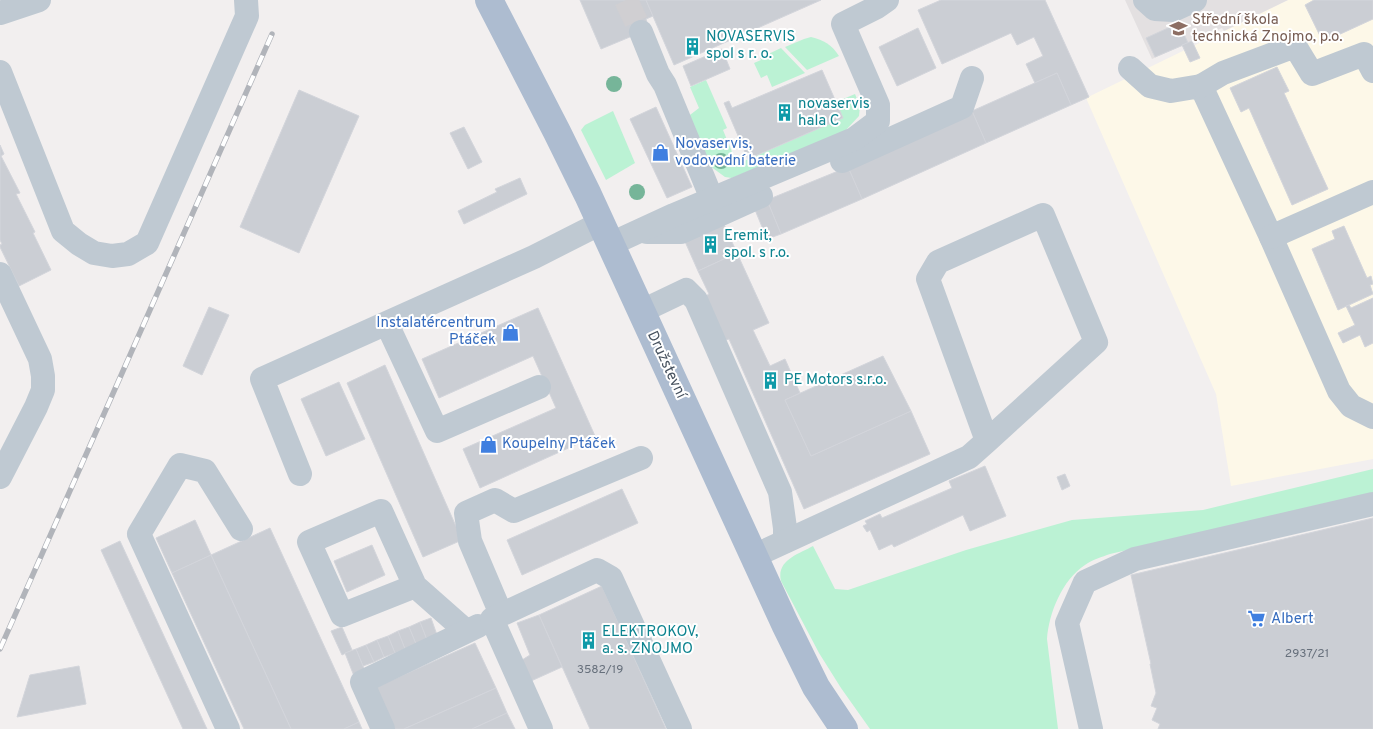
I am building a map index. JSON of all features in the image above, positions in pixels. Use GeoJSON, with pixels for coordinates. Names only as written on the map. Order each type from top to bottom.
{"type":"FeatureCollection","features":[{"type":"Feature","properties":{"kind":"main road","name":"Družstevní"},"geometry":{"type":"LineString","coordinates":[[490,0],[606,234],[816,687],[844,729]]}},
{"type":"Feature","properties":{"kind":"lane"},"geometry":{"type":"LineString","coordinates":[[0,13],[39,0]]}},
{"type":"Feature","properties":{"kind":"lane"},"geometry":{"type":"LineString","coordinates":[[0,72],[63,231],[94,253],[112,256],[128,254],[147,243],[247,16],[246,0]]}},
{"type":"Feature","properties":{"kind":"lane"},"geometry":{"type":"LineString","coordinates":[[637,232],[854,139],[878,121],[878,105],[843,24],[887,0]]}},
{"type":"Feature","properties":{"kind":"lane"},"geometry":{"type":"LineString","coordinates":[[1145,0],[1155,9],[1173,10],[1195,0]]}},
{"type":"Feature","properties":{"kind":"lane"},"geometry":{"type":"LineString","coordinates":[[641,32],[712,199]]}},
{"type":"Feature","properties":{"kind":"lane"},"geometry":{"type":"LineString","coordinates":[[1130,68],[1150,86],[1171,91],[1201,86],[1223,73],[1295,46],[1312,74],[1364,54],[1373,71]]}},
{"type":"Feature","properties":{"kind":"lane"},"geometry":{"type":"LineString","coordinates":[[300,474],[262,378],[534,257],[606,234],[681,232],[962,107],[972,78]]}},
{"type":"Feature","properties":{"kind":"lane"},"geometry":{"type":"LineString","coordinates":[[1201,86],[1271,237],[1339,391],[1351,406],[1373,417]]}},
{"type":"Feature","properties":{"kind":"lane"},"geometry":{"type":"LineString","coordinates":[[1271,237],[1373,192]]}},
{"type":"Feature","properties":{"kind":"lane"},"geometry":{"type":"LineString","coordinates":[[754,556],[968,457],[987,441],[1096,342],[1043,215],[938,262],[928,279],[987,441]]}},
{"type":"Feature","properties":{"kind":"lane"},"geometry":{"type":"LineString","coordinates":[[0,476],[43,390],[40,359],[1,277]]}},
{"type":"Feature","properties":{"kind":"lane"},"geometry":{"type":"LineString","coordinates":[[642,311],[686,290],[696,300],[780,492],[785,541]]}},
{"type":"Feature","properties":{"kind":"lane"},"geometry":{"type":"LineString","coordinates":[[387,324],[437,431],[539,386]]}},
{"type":"Feature","properties":{"kind":"lane"},"geometry":{"type":"LineString","coordinates":[[541,729],[497,617],[470,541],[466,513],[495,500],[514,511],[641,458]]}},
{"type":"Feature","properties":{"kind":"lane"},"geometry":{"type":"LineString","coordinates":[[228,729],[139,534],[180,464],[205,471],[241,529]]}},
{"type":"Feature","properties":{"kind":"lane"},"geometry":{"type":"LineString","coordinates":[[1091,729],[1067,623],[1085,582],[1136,559],[1373,504]]}},
{"type":"Feature","properties":{"kind":"lane"},"geometry":{"type":"LineString","coordinates":[[415,586],[342,615],[309,542],[380,511],[415,586],[466,632]]}},
{"type":"Feature","properties":{"kind":"lane"},"geometry":{"type":"LineString","coordinates":[[383,729],[362,682],[597,570],[611,578],[680,729]]}},
{"type":"Feature","properties":{"kind":"shaded area","name":"Střední škola technická Znojmo, p.o."},"geometry":{"type":"Polygon","coordinates":[[[1125,0],[1288,0],[1224,31],[1222,28],[1152,59],[1125,0]]]}},
{"type":"Feature","properties":{"kind":"shaded area"},"geometry":{"type":"Polygon","coordinates":[[[1288,0],[1373,0],[1373,459],[1231,486],[1216,394],[1086,98],[1288,0]]]}},
{"type":"Feature","properties":{"kind":"green space"},"geometry":{"type":"Polygon","coordinates":[[[811,37],[827,44],[839,56],[807,70],[785,47],[811,37]]]}},
{"type":"Feature","properties":{"kind":"green space"},"geometry":{"type":"Polygon","coordinates":[[[781,48],[805,73],[772,87],[767,75],[761,78],[754,63],[781,48]]]}},
{"type":"Feature","properties":{"kind":"green space"},"geometry":{"type":"Polygon","coordinates":[[[706,80],[727,128],[723,130],[737,164],[843,118],[836,102],[855,94],[860,106],[859,116],[845,131],[732,178],[725,177],[710,166],[686,118],[699,108],[690,87],[706,80]]]}},
{"type":"Feature","properties":{"kind":"green space"},"geometry":{"type":"Polygon","coordinates":[[[613,111],[635,163],[606,180],[581,130],[585,125],[613,111]]]}},
{"type":"Feature","properties":{"kind":"green space"},"geometry":{"type":"Polygon","coordinates":[[[1373,469],[1373,493],[1110,554],[1091,561],[1077,571],[1063,588],[1058,598],[1048,629],[1047,639],[1058,729],[870,729],[819,653],[781,581],[780,574],[785,563],[795,555],[813,546],[835,589],[848,590],[966,550],[1072,520],[1203,510],[1373,469]]]}},
{"type":"Feature","properties":{"kind":"building"},"geometry":{"type":"Polygon","coordinates":[[[580,0],[646,0],[653,16],[646,19],[649,29],[601,49],[580,0]]]}},
{"type":"Feature","properties":{"kind":"building","name":"NOVASERVIS spol s r. o."},"geometry":{"type":"Polygon","coordinates":[[[646,0],[821,0],[674,65],[646,0]]]}},
{"type":"Feature","properties":{"kind":"building"},"geometry":{"type":"Polygon","coordinates":[[[941,0],[1045,0],[1089,97],[1071,105],[1057,73],[1035,83],[1026,64],[1043,56],[1034,37],[1017,45],[1011,33],[942,64],[918,10],[941,0]]]}},
{"type":"Feature","properties":{"kind":"building"},"geometry":{"type":"Polygon","coordinates":[[[1314,0],[1373,0],[1373,19],[1323,42],[1305,5],[1314,0]]]}},
{"type":"Feature","properties":{"kind":"building"},"geometry":{"type":"Polygon","coordinates":[[[1179,23],[1188,43],[1155,57],[1146,38],[1179,23]]]}},
{"type":"Feature","properties":{"kind":"building"},"geometry":{"type":"Polygon","coordinates":[[[918,28],[936,68],[897,86],[879,47],[918,28]]]}},
{"type":"Feature","properties":{"kind":"building"},"geometry":{"type":"Polygon","coordinates":[[[1192,41],[1200,58],[1190,62],[1182,45],[1192,41]]]}},
{"type":"Feature","properties":{"kind":"building"},"geometry":{"type":"Polygon","coordinates":[[[722,49],[730,69],[691,86],[683,66],[722,49]]]}},
{"type":"Feature","properties":{"kind":"building"},"geometry":{"type":"Polygon","coordinates":[[[1277,67],[1289,91],[1284,93],[1328,189],[1292,205],[1249,108],[1241,112],[1230,88],[1277,67]]]}},
{"type":"Feature","properties":{"kind":"building","name":"novaservis hala C"},"geometry":{"type":"Polygon","coordinates":[[[822,70],[843,118],[748,159],[724,103],[729,101],[732,108],[822,70]]]}},
{"type":"Feature","properties":{"kind":"building"},"geometry":{"type":"Polygon","coordinates":[[[1057,73],[1071,105],[986,143],[972,111],[1057,73]]]}},
{"type":"Feature","properties":{"kind":"building"},"geometry":{"type":"Polygon","coordinates":[[[299,90],[359,116],[299,253],[240,227],[299,90]]]}},
{"type":"Feature","properties":{"kind":"building","name":"Novaservis, vodovodní baterie"},"geometry":{"type":"Polygon","coordinates":[[[656,107],[692,187],[667,198],[630,119],[656,107]]]}},
{"type":"Feature","properties":{"kind":"building"},"geometry":{"type":"Polygon","coordinates":[[[972,111],[986,143],[862,199],[848,167],[972,111]]]}},
{"type":"Feature","properties":{"kind":"building"},"geometry":{"type":"Polygon","coordinates":[[[464,127],[482,162],[468,169],[450,133],[464,127]]]}},
{"type":"Feature","properties":{"kind":"building"},"geometry":{"type":"Polygon","coordinates":[[[0,145],[4,154],[1,156],[20,193],[16,194],[51,270],[19,286],[0,247],[2,244],[0,240],[0,145]]]}},
{"type":"Feature","properties":{"kind":"building"},"geometry":{"type":"Polygon","coordinates":[[[848,167],[862,199],[781,234],[767,200],[848,167]]]}},
{"type":"Feature","properties":{"kind":"building"},"geometry":{"type":"Polygon","coordinates":[[[520,178],[527,194],[464,224],[458,211],[497,192],[495,189],[520,178]]]}},
{"type":"Feature","properties":{"kind":"building"},"geometry":{"type":"Polygon","coordinates":[[[767,200],[781,234],[767,239],[753,205],[767,200]]]}},
{"type":"Feature","properties":{"kind":"building","name":"Eremit, spol. s r.o."},"geometry":{"type":"Polygon","coordinates":[[[722,220],[737,253],[698,271],[683,237],[722,220]]]}},
{"type":"Feature","properties":{"kind":"building"},"geometry":{"type":"Polygon","coordinates":[[[1344,226],[1367,278],[1371,276],[1373,284],[1370,285],[1373,294],[1338,310],[1312,249],[1335,239],[1332,231],[1344,226]]]}},
{"type":"Feature","properties":{"kind":"building","name":"PE Motors s.r.o."},"geometry":{"type":"Polygon","coordinates":[[[737,253],[769,323],[753,330],[770,366],[785,359],[800,393],[785,400],[811,456],[911,411],[930,454],[804,509],[729,339],[723,341],[704,297],[709,294],[698,271],[737,253]]]}},
{"type":"Feature","properties":{"kind":"building"},"geometry":{"type":"Polygon","coordinates":[[[1373,298],[1373,343],[1365,347],[1360,335],[1343,343],[1338,333],[1355,325],[1346,306],[1349,305],[1351,308],[1373,298]]]}},
{"type":"Feature","properties":{"kind":"building"},"geometry":{"type":"Polygon","coordinates":[[[209,307],[229,315],[202,375],[183,366],[209,307]]]}},
{"type":"Feature","properties":{"kind":"building"},"geometry":{"type":"Polygon","coordinates":[[[538,308],[595,436],[480,488],[463,449],[556,408],[533,356],[439,398],[422,359],[538,308]]]}},
{"type":"Feature","properties":{"kind":"building"},"geometry":{"type":"Polygon","coordinates":[[[883,356],[911,411],[811,456],[785,400],[883,356]]]}},
{"type":"Feature","properties":{"kind":"building"},"geometry":{"type":"Polygon","coordinates":[[[385,365],[462,540],[423,557],[347,383],[385,365]]]}},
{"type":"Feature","properties":{"kind":"building"},"geometry":{"type":"Polygon","coordinates":[[[339,382],[365,439],[326,456],[301,399],[339,382]]]}},
{"type":"Feature","properties":{"kind":"building"},"geometry":{"type":"Polygon","coordinates":[[[985,466],[1006,516],[970,531],[963,515],[894,547],[892,544],[879,550],[870,530],[867,532],[863,526],[867,524],[865,521],[880,514],[882,518],[952,488],[949,481],[985,466]]]}},
{"type":"Feature","properties":{"kind":"building"},"geometry":{"type":"Polygon","coordinates":[[[1065,474],[1070,486],[1062,490],[1057,477],[1065,474]]]}},
{"type":"Feature","properties":{"kind":"building"},"geometry":{"type":"Polygon","coordinates":[[[622,489],[638,523],[522,575],[507,540],[622,489]]]}},
{"type":"Feature","properties":{"kind":"building","name":"Albert"},"geometry":{"type":"Polygon","coordinates":[[[1373,518],[1373,729],[1158,729],[1160,724],[1152,720],[1157,708],[1151,706],[1156,693],[1131,575],[1373,518]]]}},
{"type":"Feature","properties":{"kind":"building"},"geometry":{"type":"Polygon","coordinates":[[[195,520],[211,555],[172,573],[156,538],[195,520]]]}},
{"type":"Feature","properties":{"kind":"building"},"geometry":{"type":"Polygon","coordinates":[[[270,528],[359,722],[344,729],[291,729],[211,555],[270,528]]]}},
{"type":"Feature","properties":{"kind":"building"},"geometry":{"type":"Polygon","coordinates":[[[120,541],[207,729],[183,729],[101,550],[120,541]]]}},
{"type":"Feature","properties":{"kind":"building"},"geometry":{"type":"Polygon","coordinates":[[[372,545],[385,575],[347,592],[334,561],[372,545]]]}},
{"type":"Feature","properties":{"kind":"building"},"geometry":{"type":"Polygon","coordinates":[[[211,555],[291,729],[244,729],[172,573],[211,555]]]}},
{"type":"Feature","properties":{"kind":"building","name":"ELEKTROKOV, a. s. ZNOJMO"},"geometry":{"type":"Polygon","coordinates":[[[602,586],[666,729],[590,729],[539,615],[602,586]]]}},
{"type":"Feature","properties":{"kind":"building"},"geometry":{"type":"Polygon","coordinates":[[[539,615],[562,667],[531,681],[522,660],[530,655],[517,623],[539,615]]]}},
{"type":"Feature","properties":{"kind":"building"},"geometry":{"type":"Polygon","coordinates":[[[431,618],[437,635],[427,640],[420,622],[431,618]]]}},
{"type":"Feature","properties":{"kind":"building"},"geometry":{"type":"Polygon","coordinates":[[[420,622],[427,640],[416,644],[409,627],[420,622]]]}},
{"type":"Feature","properties":{"kind":"building"},"geometry":{"type":"Polygon","coordinates":[[[342,627],[352,650],[342,655],[331,631],[342,627]]]}},
{"type":"Feature","properties":{"kind":"building"},"geometry":{"type":"Polygon","coordinates":[[[409,627],[416,644],[405,649],[398,631],[409,627]]]}},
{"type":"Feature","properties":{"kind":"building"},"geometry":{"type":"Polygon","coordinates":[[[398,631],[405,649],[395,653],[388,636],[398,631]]]}},
{"type":"Feature","properties":{"kind":"building"},"geometry":{"type":"Polygon","coordinates":[[[388,636],[395,653],[384,657],[377,640],[388,636]]]}},
{"type":"Feature","properties":{"kind":"building"},"geometry":{"type":"Polygon","coordinates":[[[377,640],[384,657],[374,662],[366,645],[377,640]]]}},
{"type":"Feature","properties":{"kind":"building"},"geometry":{"type":"Polygon","coordinates":[[[475,643],[496,688],[404,729],[392,729],[374,688],[475,643]]]}},
{"type":"Feature","properties":{"kind":"building"},"geometry":{"type":"Polygon","coordinates":[[[366,645],[374,662],[363,666],[356,649],[366,645]]]}},
{"type":"Feature","properties":{"kind":"building"},"geometry":{"type":"Polygon","coordinates":[[[356,649],[365,671],[354,676],[345,653],[356,649]]]}},
{"type":"Feature","properties":{"kind":"building"},"geometry":{"type":"Polygon","coordinates":[[[79,666],[86,704],[17,717],[30,675],[79,666]]]}},
{"type":"Feature","properties":{"kind":"building"},"geometry":{"type":"Polygon","coordinates":[[[496,688],[507,713],[472,729],[404,729],[496,688]]]}},
{"type":"Feature","properties":{"kind":"building"},"geometry":{"type":"Polygon","coordinates":[[[507,713],[515,729],[472,729],[507,713]]]}},
{"type":"Feature","properties":{"kind":"building"},"geometry":{"type":"Polygon","coordinates":[[[359,722],[362,729],[344,729],[359,722]]]}},
{"type":"Feature","properties":{"kind":"tunnel"},"geometry":{"type":"LineString","coordinates":[[626,0],[641,32]]}},
{"type":"Feature","properties":{"kind":"railway"},"geometry":{"type":"LineString","coordinates":[[0,649],[272,34]]}},
{"type":"Feature","properties":{"kind":"place","name":"Střední škola technická Znojmo, p.o."},"geometry":{"type":"Point","coordinates":[1178,29]}},
{"type":"Feature","properties":{"kind":"place","name":"NOVASERVIS spol s r. o."},"geometry":{"type":"Point","coordinates":[692,46]}},
{"type":"Feature","properties":{"kind":"place","name":"novaservis hala C"},"geometry":{"type":"Point","coordinates":[784,113]}},
{"type":"Feature","properties":{"kind":"place","name":"Novaservis, vodovodní baterie"},"geometry":{"type":"Point","coordinates":[661,153]}},
{"type":"Feature","properties":{"kind":"place","name":"Eremit, spol. s r.o."},"geometry":{"type":"Point","coordinates":[710,245]}},
{"type":"Feature","properties":{"kind":"place","name":"Instalatércentrum Ptáček"},"geometry":{"type":"Point","coordinates":[510,332]}},
{"type":"Feature","properties":{"kind":"place","name":"PE Motors s.r.o."},"geometry":{"type":"Point","coordinates":[770,380]}},
{"type":"Feature","properties":{"kind":"place","name":"Koupelny Ptáček"},"geometry":{"type":"Point","coordinates":[488,444]}},
{"type":"Feature","properties":{"kind":"place","name":"Albert"},"geometry":{"type":"Point","coordinates":[1257,619]}},
{"type":"Feature","properties":{"kind":"place","name":"ELEKTROKOV, a. s. ZNOJMO"},"geometry":{"type":"Point","coordinates":[588,641]}}]}
